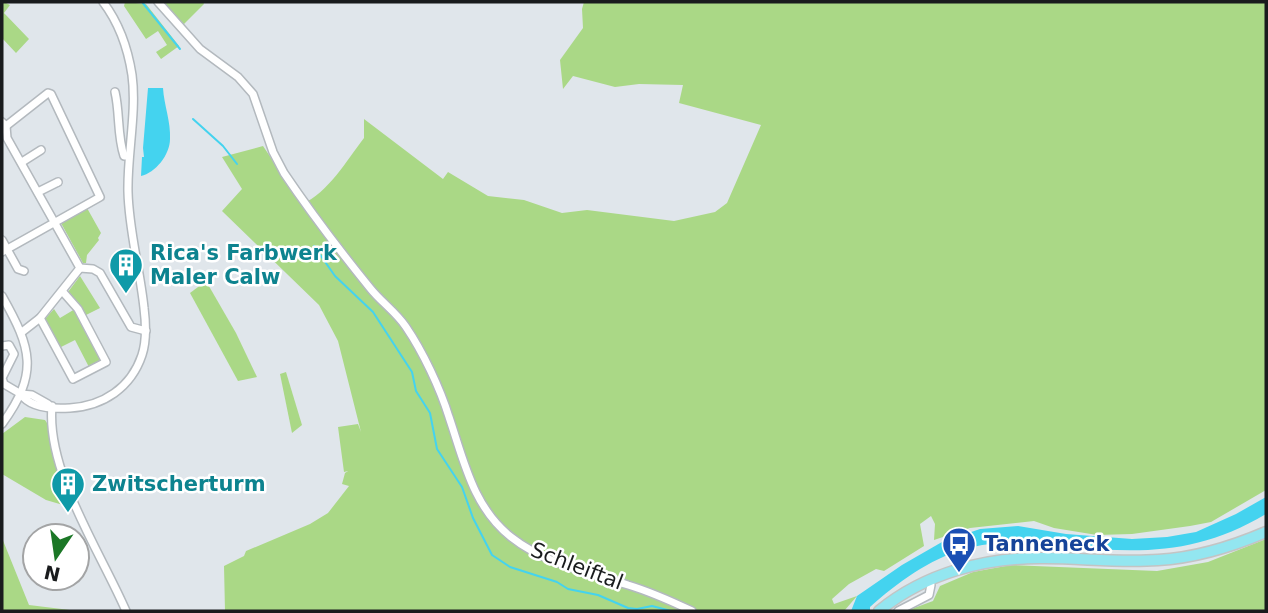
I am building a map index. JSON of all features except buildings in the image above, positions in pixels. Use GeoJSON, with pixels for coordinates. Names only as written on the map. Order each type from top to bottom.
{"type":"FeatureCollection","features":[{"type":"Feature","properties":{"kind":"main road"},"geometry":{"type":"LineString","coordinates":[[880,611],[905,593],[956,570],[1003,559],[1174,559],[1224,548],[1266,532]]}},
{"type":"Feature","properties":{"kind":"street"},"geometry":{"type":"LineString","coordinates":[[21,394],[25,400],[32,403],[81,407],[111,396],[136,370],[142,355],[146,331],[142,288],[132,235],[129,156],[132,78],[119,28],[103,2]]}},
{"type":"Feature","properties":{"kind":"street","name":"Schleiftal"},"geometry":{"type":"LineString","coordinates":[[158,2],[200,49],[238,77],[253,94],[273,152],[284,173],[370,288],[405,325],[422,354],[449,416],[456,444],[471,481],[487,513],[510,536],[541,555],[577,570],[653,593],[692,611]]}},
{"type":"Feature","properties":{"kind":"street"},"geometry":{"type":"LineString","coordinates":[[115,92],[120,112],[120,143],[124,156],[129,156]]}},
{"type":"Feature","properties":{"kind":"street"},"geometry":{"type":"LineString","coordinates":[[4,251],[55,223],[97,200],[100,193],[51,94],[48,93],[4,124],[7,138],[22,162],[38,192],[55,223],[80,268]]}},
{"type":"Feature","properties":{"kind":"street"},"geometry":{"type":"LineString","coordinates":[[22,162],[41,150]]}},
{"type":"Feature","properties":{"kind":"street"},"geometry":{"type":"LineString","coordinates":[[38,192],[58,182]]}},
{"type":"Feature","properties":{"kind":"street"},"geometry":{"type":"LineString","coordinates":[[2,240],[4,251],[18,269],[24,271]]}},
{"type":"Feature","properties":{"kind":"street"},"geometry":{"type":"LineString","coordinates":[[80,268],[93,269],[100,273],[131,327],[146,331]]}},
{"type":"Feature","properties":{"kind":"street"},"geometry":{"type":"LineString","coordinates":[[22,332],[40,318],[80,268]]}},
{"type":"Feature","properties":{"kind":"street"},"geometry":{"type":"LineString","coordinates":[[40,318],[73,379],[106,362],[78,309],[63,292]]}},
{"type":"Feature","properties":{"kind":"street"},"geometry":{"type":"LineString","coordinates":[[2,296],[22,332],[27,360],[26,381],[21,394],[12,412],[3,421]]}},
{"type":"Feature","properties":{"kind":"street"},"geometry":{"type":"LineString","coordinates":[[2,346],[9,345],[14,354],[2,378],[4,384],[52,406]]}},
{"type":"Feature","properties":{"kind":"street"},"geometry":{"type":"LineString","coordinates":[[12,412],[32,403]]}},
{"type":"Feature","properties":{"kind":"street"},"geometry":{"type":"LineString","coordinates":[[52,406],[54,447],[66,482],[126,611]]}},
{"type":"Feature","properties":{"kind":"street"},"geometry":{"type":"LineString","coordinates":[[898,611],[929,595],[930,581]]}},
{"type":"Feature","properties":{"kind":"green space"},"geometry":{"type":"Polygon","coordinates":[[[4,2],[10,5],[4,13],[29,39],[16,53],[2,38],[4,2]]]}},
{"type":"Feature","properties":{"kind":"green space"},"geometry":{"type":"Polygon","coordinates":[[[125,2],[146,4],[179,46],[161,59],[156,52],[167,45],[158,31],[146,39],[124,6],[125,2]]]}},
{"type":"Feature","properties":{"kind":"green space"},"geometry":{"type":"Polygon","coordinates":[[[160,2],[203,2],[204,4],[181,27],[160,2]]]}},
{"type":"Feature","properties":{"kind":"green space"},"geometry":{"type":"Polygon","coordinates":[[[584,2],[1266,2],[1266,490],[1211,522],[1132,534],[1097,535],[1054,528],[1034,521],[970,528],[934,540],[935,524],[931,516],[920,524],[924,546],[884,571],[876,569],[849,584],[832,599],[834,604],[857,596],[845,610],[840,611],[225,611],[224,566],[244,556],[246,551],[310,524],[328,513],[349,486],[342,484],[348,471],[344,472],[338,427],[358,424],[361,432],[338,341],[319,305],[222,211],[242,189],[222,157],[263,146],[302,204],[329,184],[344,166],[364,138],[364,119],[443,179],[448,172],[488,196],[524,200],[562,213],[587,210],[674,221],[715,212],[727,203],[761,125],[679,103],[683,85],[639,84],[615,87],[573,76],[563,89],[560,60],[583,28],[584,2]]]}},
{"type":"Feature","properties":{"kind":"green space"},"geometry":{"type":"Polygon","coordinates":[[[87,208],[101,233],[87,255],[86,263],[83,263],[61,223],[87,208]]]}},
{"type":"Feature","properties":{"kind":"green space"},"geometry":{"type":"Polygon","coordinates":[[[80,276],[100,308],[86,315],[68,292],[80,276]]]}},
{"type":"Feature","properties":{"kind":"green space"},"geometry":{"type":"Polygon","coordinates":[[[206,281],[257,377],[238,381],[190,293],[206,281]]]}},
{"type":"Feature","properties":{"kind":"green space"},"geometry":{"type":"Polygon","coordinates":[[[54,309],[60,318],[75,309],[102,358],[100,364],[90,369],[75,340],[59,348],[45,319],[54,309]]]}},
{"type":"Feature","properties":{"kind":"green space"},"geometry":{"type":"Polygon","coordinates":[[[286,372],[302,425],[292,433],[280,374],[286,372]]]}},
{"type":"Feature","properties":{"kind":"green space"},"geometry":{"type":"Polygon","coordinates":[[[25,417],[45,420],[47,423],[66,492],[63,505],[46,500],[2,474],[2,434],[25,417]]]}},
{"type":"Feature","properties":{"kind":"green space"},"geometry":{"type":"Polygon","coordinates":[[[2,538],[21,585],[21,592],[24,592],[29,605],[78,611],[2,611],[2,538]]]}},
{"type":"Feature","properties":{"kind":"green space"},"geometry":{"type":"Polygon","coordinates":[[[1266,539],[1266,611],[906,611],[933,601],[940,586],[973,572],[1011,565],[1157,571],[1208,562],[1266,539]]]}},
{"type":"Feature","properties":{"kind":"water"},"geometry":{"type":"Polygon","coordinates":[[[148,88],[163,88],[170,139],[161,162],[141,176],[144,157],[148,88]]]}},
{"type":"Feature","properties":{"kind":"water"},"geometry":{"type":"Polygon","coordinates":[[[1266,497],[1266,514],[1218,537],[1172,548],[1124,550],[1004,543],[965,549],[914,573],[870,607],[870,611],[851,611],[857,596],[902,565],[942,542],[980,529],[1018,526],[1066,534],[1132,539],[1167,537],[1196,532],[1266,497]]]}},
{"type":"Feature","properties":{"kind":"waterway"},"geometry":{"type":"LineString","coordinates":[[142,2],[180,49]]}},
{"type":"Feature","properties":{"kind":"waterway"},"geometry":{"type":"LineString","coordinates":[[193,119],[223,146],[237,164]]}},
{"type":"Feature","properties":{"kind":"waterway"},"geometry":{"type":"LineString","coordinates":[[314,246],[335,276],[373,312],[412,372],[416,391],[430,413],[437,449],[462,487],[473,518],[492,555],[510,567],[557,582],[568,589],[598,595],[628,608],[652,606],[671,611]]}},
{"type":"Feature","properties":{"kind":"place","name":"Rica's Farbwerk Maler Calw"},"geometry":{"type":"Point","coordinates":[126,295]}},
{"type":"Feature","properties":{"kind":"place","name":"Zwitscherturm"},"geometry":{"type":"Point","coordinates":[68,514]}},
{"type":"Feature","properties":{"kind":"place","name":"Tanneneck"},"geometry":{"type":"Point","coordinates":[959,574]}}]}
